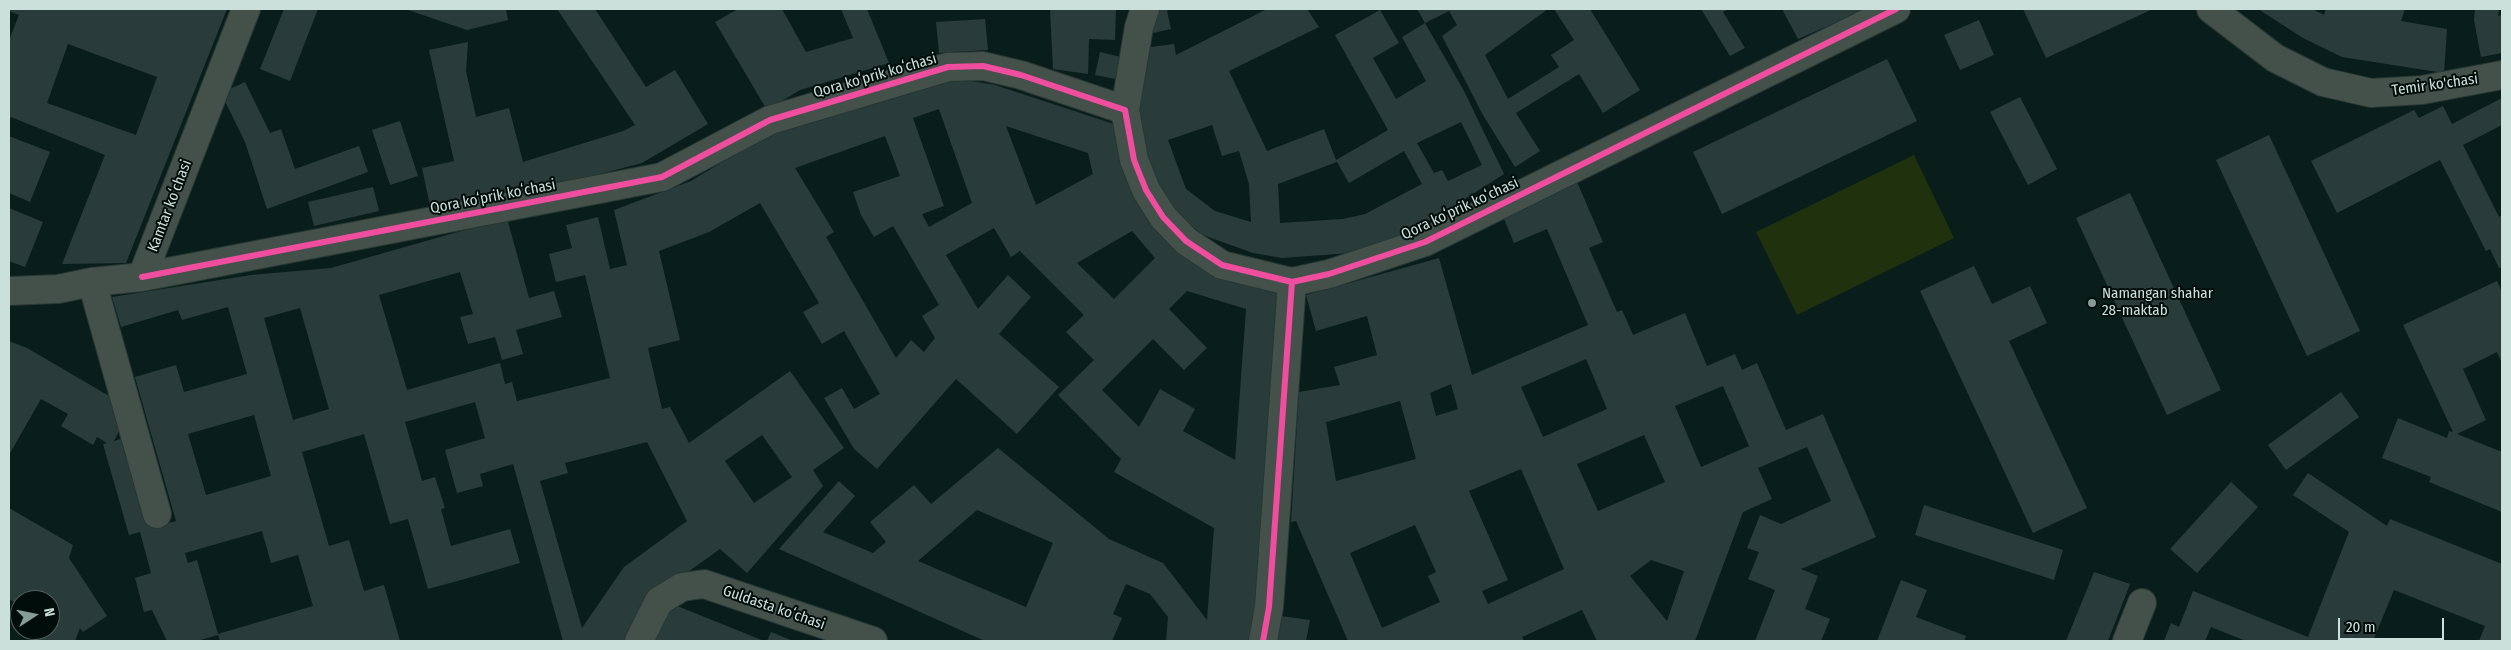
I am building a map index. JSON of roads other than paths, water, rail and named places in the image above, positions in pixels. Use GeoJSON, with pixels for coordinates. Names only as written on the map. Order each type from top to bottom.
{"type":"FeatureCollection","features":[{"type":"Feature","properties":{"kind":"street","name":"Kamtar koʻchasi"},"geometry":{"type":"LineString","coordinates":[[142,277],[246,9]]}},
{"type":"Feature","properties":{"kind":"street"},"geometry":{"type":"LineString","coordinates":[[1125,110],[1139,27],[1145,9]]}},
{"type":"Feature","properties":{"kind":"street","name":"Qora koʻprik koʻchasi"},"geometry":{"type":"LineString","coordinates":[[142,277],[662,177],[770,120],[948,67],[983,66],[1022,75],[1125,110],[1134,160],[1146,190],[1163,217],[1186,241],[1222,265],[1292,282],[1329,274],[1425,242],[1896,9]]}},
{"type":"Feature","properties":{"kind":"street","name":"Temir ko'chasi"},"geometry":{"type":"LineString","coordinates":[[2210,9],[2275,58],[2323,82],[2371,93],[2422,90],[2502,75]]}},
{"type":"Feature","properties":{"kind":"street"},"geometry":{"type":"LineString","coordinates":[[9,291],[58,289],[92,282],[142,277]]}},
{"type":"Feature","properties":{"kind":"street"},"geometry":{"type":"LineString","coordinates":[[92,282],[156,514]]}},
{"type":"Feature","properties":{"kind":"street"},"geometry":{"type":"LineString","coordinates":[[1263,641],[1269,607],[1292,282]]}},
{"type":"Feature","properties":{"kind":"street","name":"Guldasta koʻchasi"},"geometry":{"type":"LineString","coordinates":[[639,641],[658,601],[682,587],[704,584],[873,641]]}},
{"type":"Feature","properties":{"kind":"street"},"geometry":{"type":"LineString","coordinates":[[2127,641],[2142,603]]}},
{"type":"Feature","properties":{"kind":"place","name":"Namangan shahar 28-maktab"},"geometry":{"type":"Point","coordinates":[2092,303]}}]}
